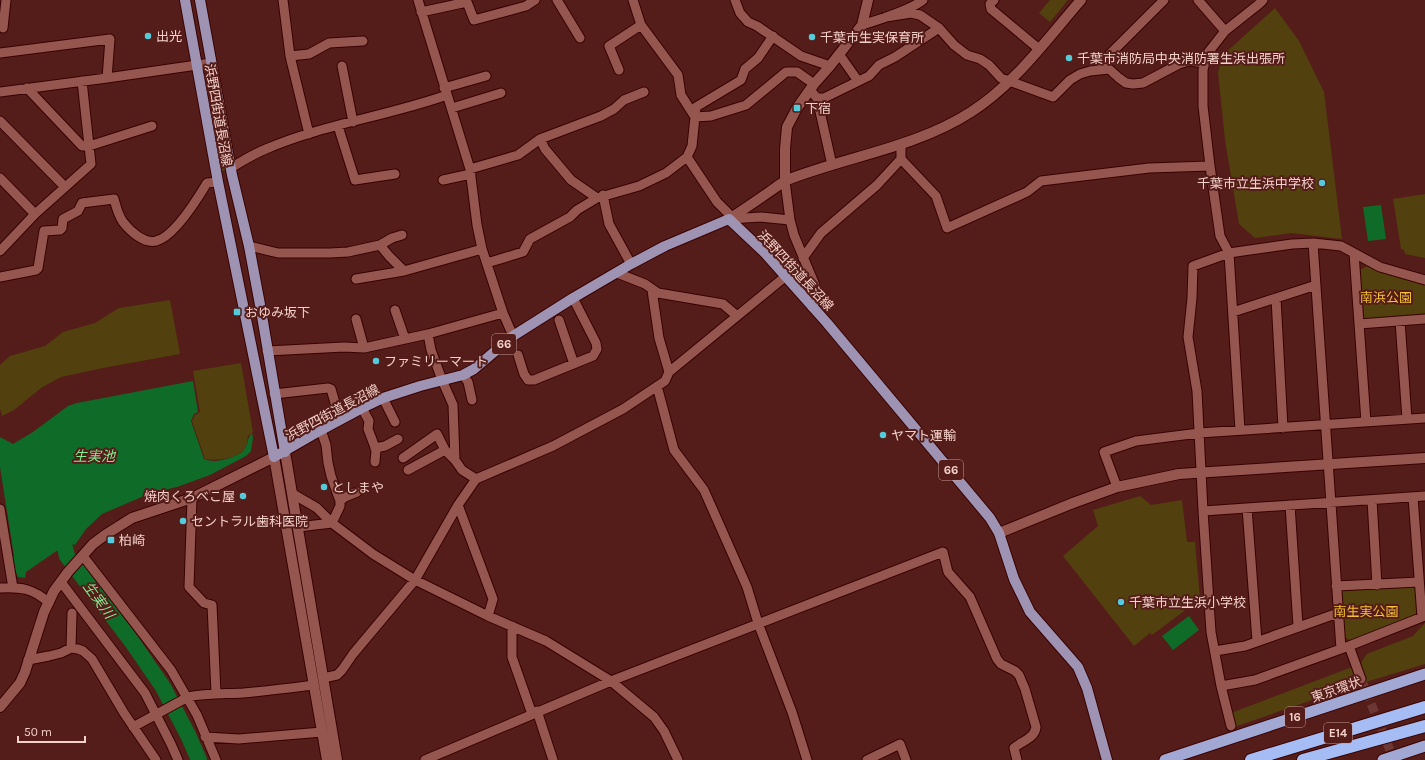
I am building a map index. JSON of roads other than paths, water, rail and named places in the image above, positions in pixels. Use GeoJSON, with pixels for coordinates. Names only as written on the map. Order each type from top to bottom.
{"type":"FeatureCollection","features":[{"type":"Feature","properties":{"kind":"highway","name":"東京環状"},"geometry":{"type":"LineString","coordinates":[[1165,760],[1425,674]]}},
{"type":"Feature","properties":{"kind":"highway","name":"E14"},"geometry":{"type":"LineString","coordinates":[[1251,760],[1425,707]]}},
{"type":"Feature","properties":{"kind":"highway","name":"E14"},"geometry":{"type":"LineString","coordinates":[[1304,760],[1425,726]]}},
{"type":"Feature","properties":{"kind":"highway"},"geometry":{"type":"LineString","coordinates":[[1388,759],[1425,746]]}},
{"type":"Feature","properties":{"kind":"main road","name":"浜野四街道長沼線"},"geometry":{"type":"LineString","coordinates":[[185,0],[218,182],[274,457],[321,430],[383,398],[420,386],[463,375],[474,369],[513,336],[631,264],[665,246],[730,219],[786,276],[812,307],[828,323],[980,505],[1000,533],[1014,579],[1030,612],[1078,668],[1087,688],[1107,760]]}},
{"type":"Feature","properties":{"kind":"main road","name":"浜野四街道長沼線"},"geometry":{"type":"LineString","coordinates":[[200,0],[231,168],[249,246],[285,452]]}},
{"type":"Feature","properties":{"kind":"street"},"geometry":{"type":"LineString","coordinates":[[3,28],[6,0]]}},
{"type":"Feature","properties":{"kind":"street"},"geometry":{"type":"LineString","coordinates":[[283,0],[290,56],[309,134]]}},
{"type":"Feature","properties":{"kind":"street"},"geometry":{"type":"LineString","coordinates":[[418,0],[452,108],[470,172],[482,248],[503,313],[513,336]]}},
{"type":"Feature","properties":{"kind":"street"},"geometry":{"type":"LineString","coordinates":[[421,12],[467,2],[474,20],[526,6],[535,0]]}},
{"type":"Feature","properties":{"kind":"street"},"geometry":{"type":"LineString","coordinates":[[557,0],[580,38]]}},
{"type":"Feature","properties":{"kind":"street"},"geometry":{"type":"LineString","coordinates":[[633,0],[641,25],[678,75],[681,96],[695,118]]}},
{"type":"Feature","properties":{"kind":"street"},"geometry":{"type":"LineString","coordinates":[[735,0],[740,13],[748,22],[758,26],[801,56],[830,66]]}},
{"type":"Feature","properties":{"kind":"street"},"geometry":{"type":"LineString","coordinates":[[812,307],[819,295],[803,258],[790,220],[785,181],[787,127],[797,108],[812,87],[862,25],[868,0]]}},
{"type":"Feature","properties":{"kind":"street"},"geometry":{"type":"LineString","coordinates":[[862,25],[886,17],[923,0]]}},
{"type":"Feature","properties":{"kind":"street"},"geometry":{"type":"LineString","coordinates":[[994,0],[990,4],[991,9],[1039,49]]}},
{"type":"Feature","properties":{"kind":"street"},"geometry":{"type":"LineString","coordinates":[[730,219],[785,181],[832,165],[900,145],[932,132],[971,112],[1009,82],[1081,0]]}},
{"type":"Feature","properties":{"kind":"street"},"geometry":{"type":"LineString","coordinates":[[1101,70],[1103,61],[1164,0]]}},
{"type":"Feature","properties":{"kind":"street"},"geometry":{"type":"LineString","coordinates":[[1198,0],[1225,31]]}},
{"type":"Feature","properties":{"kind":"street"},"geometry":{"type":"LineString","coordinates":[[1240,430],[1229,253],[1220,236],[1210,166],[1203,106],[1203,70],[1208,54],[1225,31],[1263,0]]}},
{"type":"Feature","properties":{"kind":"street"},"geometry":{"type":"LineString","coordinates":[[886,17],[911,13],[920,15],[938,28],[954,45],[967,55],[980,59],[989,65],[1001,78],[1053,97],[1070,80],[1080,74],[1090,71],[1109,69],[1126,83],[1134,84],[1143,83],[1179,64],[1189,61],[1205,63]]}},
{"type":"Feature","properties":{"kind":"street"},"geometry":{"type":"LineString","coordinates":[[619,70],[609,46],[641,25]]}},
{"type":"Feature","properties":{"kind":"street"},"geometry":{"type":"LineString","coordinates":[[817,98],[824,98],[869,76],[879,65],[895,57],[938,28]]}},
{"type":"Feature","properties":{"kind":"street"},"geometry":{"type":"LineString","coordinates":[[487,262],[522,252],[530,239],[570,217],[577,210],[600,196],[639,186],[666,173],[687,157],[692,146],[696,107],[741,80],[745,69],[758,58],[773,36]]}},
{"type":"Feature","properties":{"kind":"street"},"geometry":{"type":"LineString","coordinates":[[0,53],[110,39],[107,78]]}},
{"type":"Feature","properties":{"kind":"street"},"geometry":{"type":"LineString","coordinates":[[290,56],[310,54],[329,43],[363,41]]}},
{"type":"Feature","properties":{"kind":"street"},"geometry":{"type":"LineString","coordinates":[[839,54],[858,81]]}},
{"type":"Feature","properties":{"kind":"street"},"geometry":{"type":"LineString","coordinates":[[0,92],[107,78],[211,62]]}},
{"type":"Feature","properties":{"kind":"street"},"geometry":{"type":"LineString","coordinates":[[342,66],[353,122]]}},
{"type":"Feature","properties":{"kind":"street"},"geometry":{"type":"LineString","coordinates":[[695,118],[711,116],[746,105],[786,72],[797,72],[812,87],[817,98],[832,165]]}},
{"type":"Feature","properties":{"kind":"street"},"geometry":{"type":"LineString","coordinates":[[231,168],[265,149],[309,134],[423,104],[446,92],[486,76]]}},
{"type":"Feature","properties":{"kind":"street"},"geometry":{"type":"LineString","coordinates":[[2,246],[91,164],[82,81]]}},
{"type":"Feature","properties":{"kind":"street"},"geometry":{"type":"LineString","coordinates":[[27,88],[82,146],[90,146],[152,126]]}},
{"type":"Feature","properties":{"kind":"street"},"geometry":{"type":"LineString","coordinates":[[443,180],[518,155],[540,139],[601,116],[614,109],[624,100],[644,92]]}},
{"type":"Feature","properties":{"kind":"street"},"geometry":{"type":"LineString","coordinates":[[452,108],[501,93]]}},
{"type":"Feature","properties":{"kind":"street"},"geometry":{"type":"LineString","coordinates":[[0,121],[65,187]]}},
{"type":"Feature","properties":{"kind":"street"},"geometry":{"type":"LineString","coordinates":[[338,126],[355,180],[395,174]]}},
{"type":"Feature","properties":{"kind":"street"},"geometry":{"type":"LineString","coordinates":[[540,139],[545,149],[571,180],[600,196],[609,224],[631,264]]}},
{"type":"Feature","properties":{"kind":"street"},"geometry":{"type":"LineString","coordinates":[[900,145],[901,159],[936,196],[948,228],[1027,192],[1041,181],[1149,168],[1210,166]]}},
{"type":"Feature","properties":{"kind":"street"},"geometry":{"type":"LineString","coordinates":[[687,157],[717,202],[728,212],[730,219]]}},
{"type":"Feature","properties":{"kind":"street"},"geometry":{"type":"LineString","coordinates":[[803,258],[821,233],[877,185],[901,159]]}},
{"type":"Feature","properties":{"kind":"street"},"geometry":{"type":"LineString","coordinates":[[0,178],[44,231],[38,268],[36,270],[0,277]]}},
{"type":"Feature","properties":{"kind":"street"},"geometry":{"type":"LineString","coordinates":[[44,231],[60,230],[62,228],[63,219],[78,211],[82,204],[114,199],[122,220],[133,233],[148,241],[159,241],[183,219],[207,183],[218,182]]}},
{"type":"Feature","properties":{"kind":"street"},"geometry":{"type":"LineString","coordinates":[[730,219],[760,217],[790,220]]}},
{"type":"Feature","properties":{"kind":"street"},"geometry":{"type":"LineString","coordinates":[[249,246],[278,253],[348,252],[380,245],[392,238],[402,236]]}},
{"type":"Feature","properties":{"kind":"street"},"geometry":{"type":"LineString","coordinates":[[1313,243],[1338,613],[1345,647],[1361,679]]}},
{"type":"Feature","properties":{"kind":"street"},"geometry":{"type":"LineString","coordinates":[[1231,726],[1221,686],[1216,651],[1211,632],[1197,391],[1188,337],[1192,298],[1193,266],[1229,253],[1292,244],[1313,243],[1341,246],[1380,267],[1425,280]]}},
{"type":"Feature","properties":{"kind":"street"},"geometry":{"type":"LineString","coordinates":[[380,245],[404,271]]}},
{"type":"Feature","properties":{"kind":"street"},"geometry":{"type":"LineString","coordinates":[[356,279],[404,271],[482,248]]}},
{"type":"Feature","properties":{"kind":"street"},"geometry":{"type":"LineString","coordinates":[[1354,253],[1366,422]]}},
{"type":"Feature","properties":{"kind":"street"},"geometry":{"type":"LineString","coordinates":[[617,273],[645,284],[658,293],[722,304],[737,316]]}},
{"type":"Feature","properties":{"kind":"street"},"geometry":{"type":"LineString","coordinates":[[323,678],[337,675],[342,670],[353,654],[415,580],[458,505],[476,479],[553,446],[623,409],[665,381],[669,372],[786,276]]}},
{"type":"Feature","properties":{"kind":"street"},"geometry":{"type":"LineString","coordinates":[[1233,312],[1316,285]]}},
{"type":"Feature","properties":{"kind":"street"},"geometry":{"type":"LineString","coordinates":[[652,290],[659,338],[669,372]]}},
{"type":"Feature","properties":{"kind":"street"},"geometry":{"type":"LineString","coordinates":[[518,355],[524,374],[528,380],[534,380],[589,359],[593,356],[597,349],[596,342],[573,298]]}},
{"type":"Feature","properties":{"kind":"street"},"geometry":{"type":"LineString","coordinates":[[1276,298],[1283,428]]}},
{"type":"Feature","properties":{"kind":"street"},"geometry":{"type":"LineString","coordinates":[[396,310],[405,339]]}},
{"type":"Feature","properties":{"kind":"street"},"geometry":{"type":"LineString","coordinates":[[268,351],[344,347],[364,348],[428,334],[503,313]]}},
{"type":"Feature","properties":{"kind":"street"},"geometry":{"type":"LineString","coordinates":[[356,319],[364,348]]}},
{"type":"Feature","properties":{"kind":"street"},"geometry":{"type":"LineString","coordinates":[[1359,324],[1425,319]]}},
{"type":"Feature","properties":{"kind":"street"},"geometry":{"type":"LineString","coordinates":[[559,320],[574,364]]}},
{"type":"Feature","properties":{"kind":"street"},"geometry":{"type":"LineString","coordinates":[[1400,321],[1407,419]]}},
{"type":"Feature","properties":{"kind":"street"},"geometry":{"type":"LineString","coordinates":[[428,334],[431,350],[453,405],[455,460]]}},
{"type":"Feature","properties":{"kind":"street"},"geometry":{"type":"LineString","coordinates":[[463,375],[468,382],[472,400]]}},
{"type":"Feature","properties":{"kind":"street"},"geometry":{"type":"LineString","coordinates":[[657,386],[674,450],[704,490],[747,587],[758,623],[792,712],[808,760]]}},
{"type":"Feature","properties":{"kind":"street"},"geometry":{"type":"LineString","coordinates":[[274,394],[328,388],[331,389],[340,420]]}},
{"type":"Feature","properties":{"kind":"street"},"geometry":{"type":"LineString","coordinates":[[383,398],[394,422]]}},
{"type":"Feature","properties":{"kind":"street"},"geometry":{"type":"LineString","coordinates":[[362,408],[369,421],[368,430],[375,448],[375,462]]}},
{"type":"Feature","properties":{"kind":"street"},"geometry":{"type":"LineString","coordinates":[[1117,487],[1104,452],[1136,441],[1199,433],[1325,426],[1425,418]]}},
{"type":"Feature","properties":{"kind":"street"},"geometry":{"type":"LineString","coordinates":[[321,430],[326,444],[331,476],[340,501],[340,506],[332,523]]}},
{"type":"Feature","properties":{"kind":"street"},"geometry":{"type":"LineString","coordinates":[[403,458],[437,434],[445,450],[462,470],[476,479]]}},
{"type":"Feature","properties":{"kind":"street"},"geometry":{"type":"LineString","coordinates":[[375,448],[385,446],[398,439]]}},
{"type":"Feature","properties":{"kind":"street"},"geometry":{"type":"LineString","coordinates":[[408,470],[445,450]]}},
{"type":"Feature","properties":{"kind":"street"},"geometry":{"type":"LineString","coordinates":[[285,452],[337,760]]}},
{"type":"Feature","properties":{"kind":"street"},"geometry":{"type":"LineString","coordinates":[[0,707],[10,697],[20,683],[48,603],[61,582],[82,556],[105,535],[132,518],[192,498],[274,457],[326,760]]}},
{"type":"Feature","properties":{"kind":"street"},"geometry":{"type":"LineString","coordinates":[[1000,533],[1117,487],[1155,478],[1201,472],[1425,458]]}},
{"type":"Feature","properties":{"kind":"street"},"geometry":{"type":"LineString","coordinates":[[340,501],[357,492]]}},
{"type":"Feature","properties":{"kind":"street"},"geometry":{"type":"LineString","coordinates":[[293,494],[317,508],[332,523],[373,554],[415,580],[488,616],[546,641],[611,681],[654,717],[664,731],[678,760]]}},
{"type":"Feature","properties":{"kind":"street"},"geometry":{"type":"LineString","coordinates":[[1203,511],[1425,496]]}},
{"type":"Feature","properties":{"kind":"street"},"geometry":{"type":"LineString","coordinates":[[1221,686],[1255,680],[1345,647],[1423,616],[1413,497]]}},
{"type":"Feature","properties":{"kind":"street"},"geometry":{"type":"LineString","coordinates":[[192,498],[189,587],[204,603],[212,605],[216,693]]}},
{"type":"Feature","properties":{"kind":"street"},"geometry":{"type":"LineString","coordinates":[[1372,500],[1377,584]]}},
{"type":"Feature","properties":{"kind":"street"},"geometry":{"type":"LineString","coordinates":[[458,505],[492,599],[488,616]]}},
{"type":"Feature","properties":{"kind":"street"},"geometry":{"type":"LineString","coordinates":[[1290,505],[1298,626]]}},
{"type":"Feature","properties":{"kind":"street"},"geometry":{"type":"LineString","coordinates":[[1246,508],[1257,642]]}},
{"type":"Feature","properties":{"kind":"street"},"geometry":{"type":"LineString","coordinates":[[0,509],[13,588]]}},
{"type":"Feature","properties":{"kind":"street"},"geometry":{"type":"LineString","coordinates":[[298,527],[332,523]]}},
{"type":"Feature","properties":{"kind":"street"},"geometry":{"type":"LineString","coordinates":[[425,760],[611,681],[943,552],[948,572],[970,597],[997,659],[1001,664],[1015,671],[1019,675],[1025,689],[1036,727],[1036,732],[1014,748],[1017,760]]}},
{"type":"Feature","properties":{"kind":"street"},"geometry":{"type":"LineString","coordinates":[[82,556],[170,670],[188,697],[216,760]]}},
{"type":"Feature","properties":{"kind":"street"},"geometry":{"type":"LineString","coordinates":[[61,582],[145,694],[178,760]]}},
{"type":"Feature","properties":{"kind":"street"},"geometry":{"type":"LineString","coordinates":[[1336,586],[1419,582]]}},
{"type":"Feature","properties":{"kind":"street"},"geometry":{"type":"LineString","coordinates":[[0,588],[31,590],[41,596],[48,603]]}},
{"type":"Feature","properties":{"kind":"street"},"geometry":{"type":"LineString","coordinates":[[71,648],[72,613]]}},
{"type":"Feature","properties":{"kind":"street"},"geometry":{"type":"LineString","coordinates":[[1216,651],[1245,646],[1338,613]]}},
{"type":"Feature","properties":{"kind":"street"},"geometry":{"type":"LineString","coordinates":[[512,626],[512,657],[553,760]]}},
{"type":"Feature","properties":{"kind":"street"},"geometry":{"type":"LineString","coordinates":[[28,660],[62,653],[71,648],[83,651],[92,659],[124,713],[156,760]]}},
{"type":"Feature","properties":{"kind":"street"},"geometry":{"type":"LineString","coordinates":[[133,727],[188,697],[216,693],[243,693],[314,685]]}},
{"type":"Feature","properties":{"kind":"street"},"geometry":{"type":"LineString","coordinates":[[205,737],[239,739],[322,732]]}},
{"type":"Feature","properties":{"kind":"street"},"geometry":{"type":"LineString","coordinates":[[867,760],[900,744],[906,760]]}},
{"type":"Feature","properties":{"kind":"street"},"geometry":{"type":"LineString","coordinates":[[1388,759],[1425,751]]}},
{"type":"Feature","properties":{"kind":"water"},"geometry":{"type":"Polygon","coordinates":[[[1381,205],[1386,239],[1368,241],[1363,207],[1381,205]]]}},
{"type":"Feature","properties":{"kind":"water","name":"生実池"},"geometry":{"type":"Polygon","coordinates":[[[193,381],[198,412],[194,414],[191,421],[204,459],[217,461],[239,454],[245,448],[252,433],[253,438],[251,451],[246,456],[210,475],[177,487],[151,493],[102,514],[86,529],[75,545],[68,543],[26,572],[25,578],[18,577],[12,559],[14,556],[0,467],[0,437],[13,444],[33,432],[68,406],[77,403],[193,381]]]}},
{"type":"Feature","properties":{"kind":"water"},"geometry":{"type":"Polygon","coordinates":[[[1189,616],[1199,630],[1173,650],[1162,636],[1189,616]]]}},
{"type":"Feature","properties":{"kind":"waterway","name":"生実川"},"geometry":{"type":"LineString","coordinates":[[59,524],[67,556],[132,642],[163,687],[199,760]]}},
{"type":"Feature","properties":{"kind":"tunnel"},"geometry":{"type":"LineString","coordinates":[[1361,679],[1394,760]]}},
{"type":"Feature","properties":{"kind":"place","name":"出光"},"geometry":{"type":"Point","coordinates":[148,36]}},
{"type":"Feature","properties":{"kind":"place","name":"千葉市生実保育所"},"geometry":{"type":"Point","coordinates":[812,37]}},
{"type":"Feature","properties":{"kind":"place","name":"千葉市消防局中央消防署生浜出張所"},"geometry":{"type":"Point","coordinates":[1069,58]}},
{"type":"Feature","properties":{"kind":"place","name":"下宿"},"geometry":{"type":"Point","coordinates":[797,108]}},
{"type":"Feature","properties":{"kind":"place","name":"千葉市立生浜中学校"},"geometry":{"type":"Point","coordinates":[1322,183]}},
{"type":"Feature","properties":{"kind":"place","name":"おゆみ坂下"},"geometry":{"type":"Point","coordinates":[237,312]}},
{"type":"Feature","properties":{"kind":"place","name":"ファミリーマート"},"geometry":{"type":"Point","coordinates":[376,361]}},
{"type":"Feature","properties":{"kind":"place","name":"ヤマト運輸"},"geometry":{"type":"Point","coordinates":[883,435]}},
{"type":"Feature","properties":{"kind":"place","name":"としまや"},"geometry":{"type":"Point","coordinates":[324,487]}},
{"type":"Feature","properties":{"kind":"place","name":"焼肉くろべこ屋"},"geometry":{"type":"Point","coordinates":[243,496]}},
{"type":"Feature","properties":{"kind":"place","name":"セントラル歯科医院"},"geometry":{"type":"Point","coordinates":[183,521]}},
{"type":"Feature","properties":{"kind":"place","name":"柏崎"},"geometry":{"type":"Point","coordinates":[111,540]}},
{"type":"Feature","properties":{"kind":"place","name":"千葉市立生浜小学校"},"geometry":{"type":"Point","coordinates":[1121,602]}},
{"type":"Feature","properties":{"kind":"park label","name":"南浜公園"},"geometry":{"type":"Point","coordinates":[1386,297]}},
{"type":"Feature","properties":{"kind":"park label","name":"南生実公園"},"geometry":{"type":"Point","coordinates":[1366,611]}}]}
